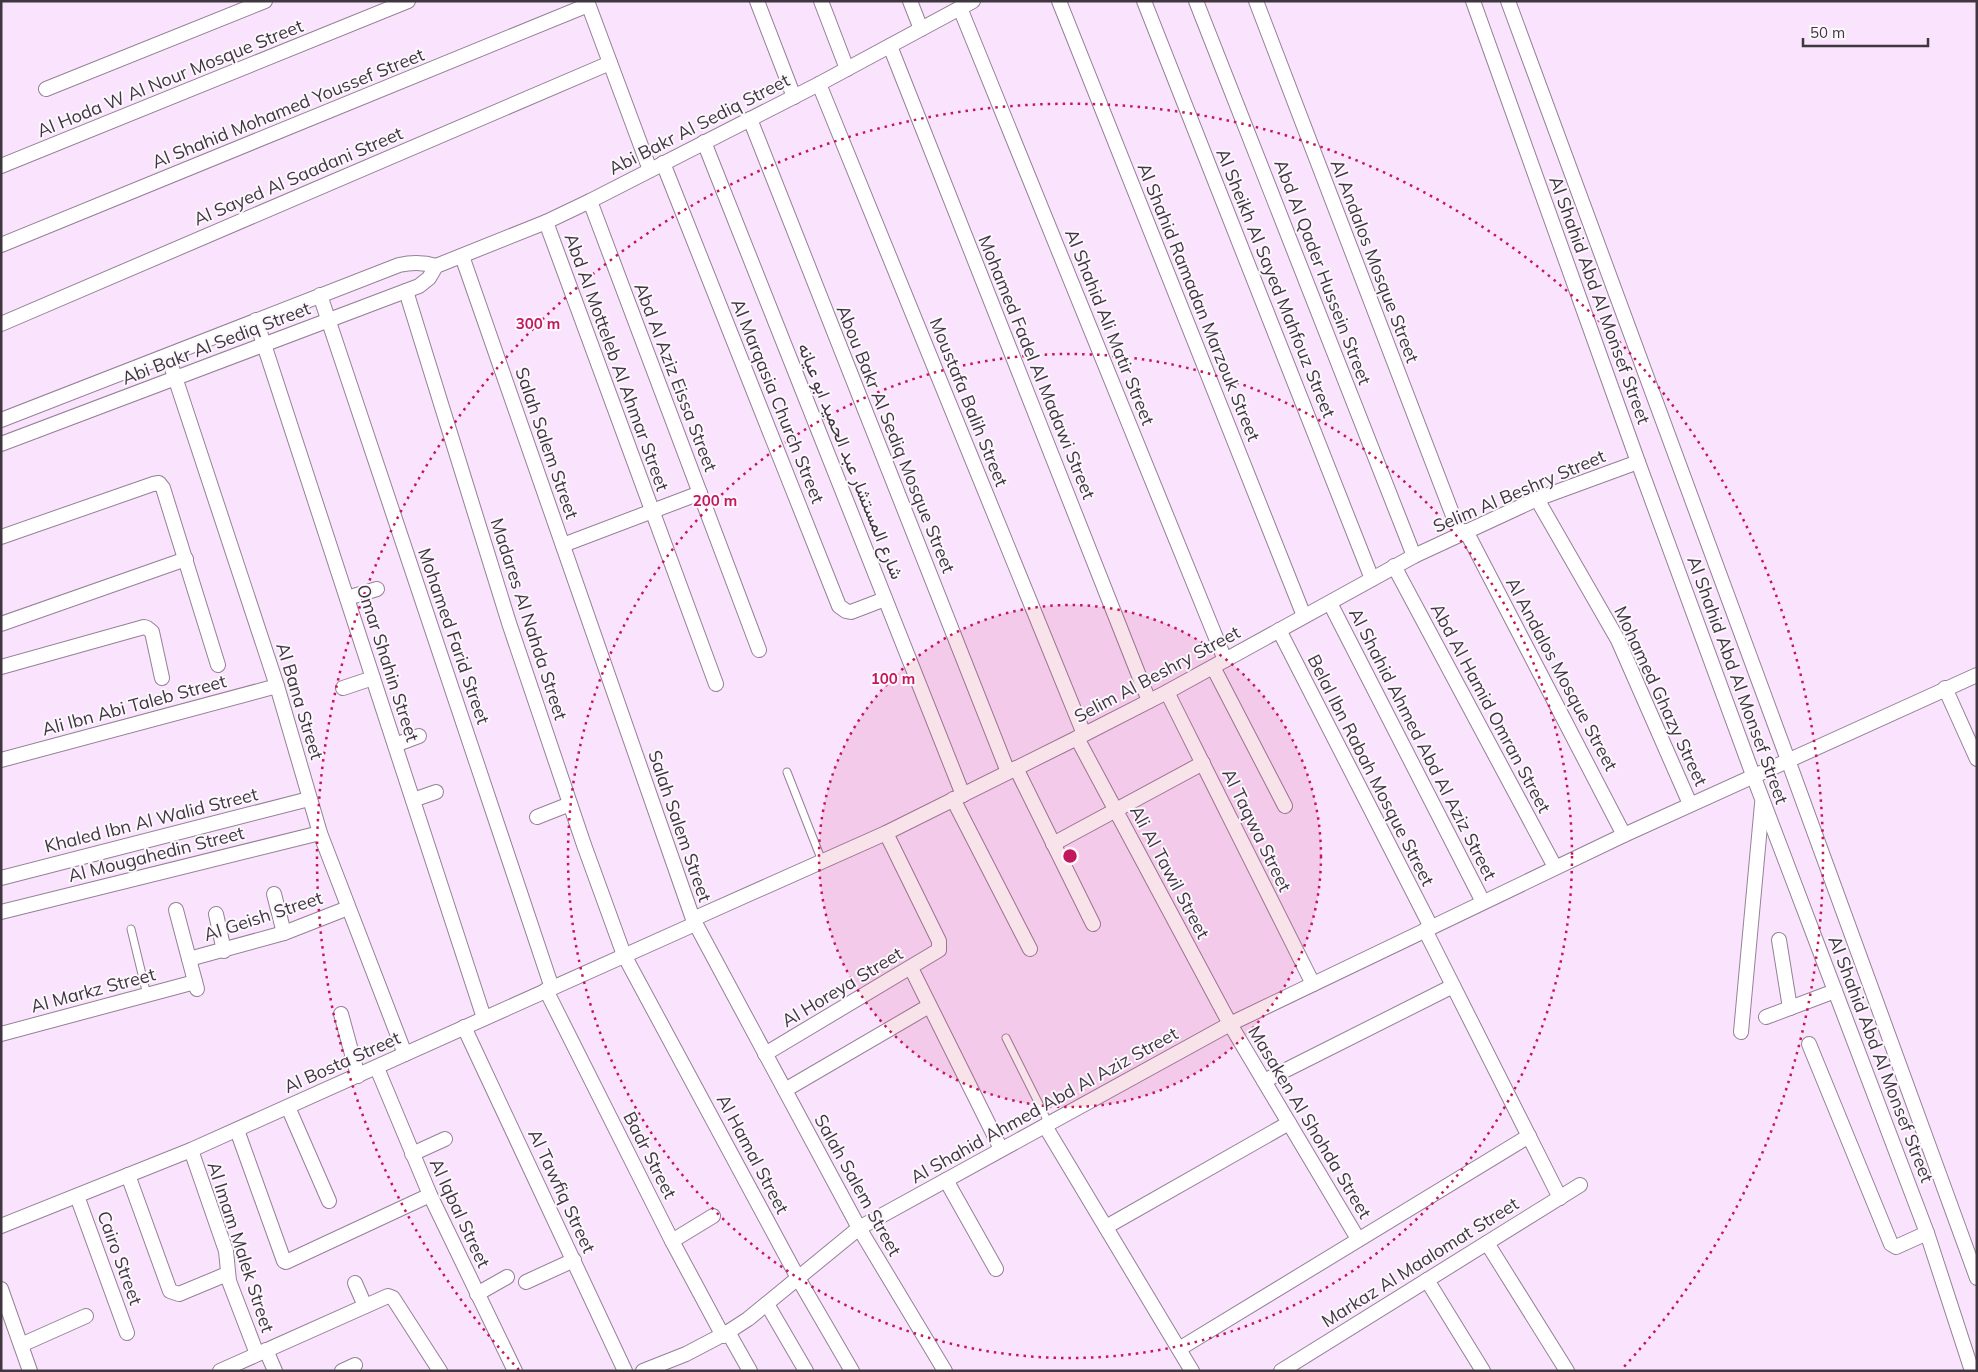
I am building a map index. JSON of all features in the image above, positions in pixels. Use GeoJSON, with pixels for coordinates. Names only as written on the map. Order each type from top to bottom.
{"type":"FeatureCollection","features":[{"type":"Feature","properties":{"kind":"street"},"geometry":{"type":"LineString","coordinates":[[46,89],[265,1]]}},
{"type":"Feature","properties":{"kind":"street","name":"Al Hoda W Al Nour Mosque Street"},"geometry":{"type":"LineString","coordinates":[[1,166],[408,1]]}},
{"type":"Feature","properties":{"kind":"street"},"geometry":{"type":"LineString","coordinates":[[757,1],[794,96]]}},
{"type":"Feature","properties":{"kind":"street"},"geometry":{"type":"LineString","coordinates":[[821,1],[847,69]]}},
{"type":"Feature","properties":{"kind":"street"},"geometry":{"type":"LineString","coordinates":[[910,1],[921,29]]}},
{"type":"Feature","properties":{"kind":"street","name":"Abi Bakr Al Sediq Street"},"geometry":{"type":"LineString","coordinates":[[1,444],[419,286],[429,278],[436,266],[546,222],[590,202],[819,84],[973,1]]}},
{"type":"Feature","properties":{"kind":"street","name":"Al Shahid Ramadan Marzouk Street"},"geometry":{"type":"LineString","coordinates":[[1059,1],[1304,616]]}},
{"type":"Feature","properties":{"kind":"street","name":"Al Sheikh Al Sayed Mahfouz Street"},"geometry":{"type":"LineString","coordinates":[[1144,1],[1372,579]]}},
{"type":"Feature","properties":{"kind":"street","name":"Abd Al Qader Hussein Street"},"geometry":{"type":"LineString","coordinates":[[1196,1],[1414,556]]}},
{"type":"Feature","properties":{"kind":"street","name":"Al Andalos Mosque Street"},"geometry":{"type":"LineString","coordinates":[[1256,1],[1463,533],[1624,835]]}},
{"type":"Feature","properties":{"kind":"street","name":"Al Shahid Abd Al Monsef Street"},"geometry":{"type":"LineString","coordinates":[[1473,1],[1638,462],[1753,775],[1927,1233],[1972,1371]]}},
{"type":"Feature","properties":{"kind":"street","name":"Al Shahid Abd Al Monsef Street"},"geometry":{"type":"LineString","coordinates":[[1508,1],[1977,1278]]}},
{"type":"Feature","properties":{"kind":"street"},"geometry":{"type":"LineString","coordinates":[[588,3],[650,170]]}},
{"type":"Feature","properties":{"kind":"street","name":"Al Shahid Mohamed Youssef Street"},"geometry":{"type":"LineString","coordinates":[[1,245],[588,3]]}},
{"type":"Feature","properties":{"kind":"street","name":"Al Shahid Ali Matir Street"},"geometry":{"type":"LineString","coordinates":[[960,8],[1219,664],[1285,806]]}},
{"type":"Feature","properties":{"kind":"street","name":"Mohamed Fadel Al Madawi Street"},"geometry":{"type":"LineString","coordinates":[[890,46],[1149,701]]}},
{"type":"Feature","properties":{"kind":"street","name":"Al Sayed Al Saadani Street"},"geometry":{"type":"LineString","coordinates":[[1,324],[610,63]]}},
{"type":"Feature","properties":{"kind":"street","name":"Moustafa Balih Street"},"geometry":{"type":"LineString","coordinates":[[819,84],[1080,736]]}},
{"type":"Feature","properties":{"kind":"street","name":"Abou Bakr Al Sediq Mosque Street"},"geometry":{"type":"LineString","coordinates":[[750,119],[1012,770],[1053,844],[1093,924]]}},
{"type":"Feature","properties":{"kind":"street","name":"شارع المستشار عبد الحميد ابو عيانه"},"geometry":{"type":"LineString","coordinates":[[704,142],[885,599],[958,797],[1030,949]]}},
{"type":"Feature","properties":{"kind":"street","name":"Al Marqasia Church Street"},"geometry":{"type":"LineString","coordinates":[[663,163],[839,606],[851,612],[885,599]]}},
{"type":"Feature","properties":{"kind":"street","name":"Abd Al Aziz Eissa Street"},"geometry":{"type":"LineString","coordinates":[[590,202],[759,650]]}},
{"type":"Feature","properties":{"kind":"street","name":"Abd Al Motteleb Al Ahmar Street"},"geometry":{"type":"LineString","coordinates":[[546,222],[716,684]]}},
{"type":"Feature","properties":{"kind":"street","name":"Salah Salem Street"},"geometry":{"type":"LineString","coordinates":[[462,256],[694,922],[859,1228],[945,1371]]}},
{"type":"Feature","properties":{"kind":"street","name":"Abi Bakr Al Sediq Street"},"geometry":{"type":"LineString","coordinates":[[1,420],[320,295],[405,264],[424,262],[436,266]]}},
{"type":"Feature","properties":{"kind":"street","name":"Madares Al Nahda Street"},"geometry":{"type":"LineString","coordinates":[[406,291],[509,624],[624,955]]}},
{"type":"Feature","properties":{"kind":"street","name":"Mohamed Farid Street"},"geometry":{"type":"LineString","coordinates":[[320,295],[549,989]]}},
{"type":"Feature","properties":{"kind":"street","name":"Omar Shahin Street"},"geometry":{"type":"LineString","coordinates":[[256,320],[484,1018]]}},
{"type":"Feature","properties":{"kind":"street","name":"Al Bana Street"},"geometry":{"type":"LineString","coordinates":[[168,356],[277,686],[320,833],[405,1054]]}},
{"type":"Feature","properties":{"kind":"street","name":"Selim Al Beshry Street"},"geometry":{"type":"LineString","coordinates":[[694,922],[822,861],[886,833],[1167,692],[1414,556],[1537,500],[1638,462]]}},
{"type":"Feature","properties":{"kind":"street"},"geometry":{"type":"LineString","coordinates":[[1,536],[152,484],[159,484],[163,488],[218,665]]}},
{"type":"Feature","properties":{"kind":"street"},"geometry":{"type":"LineString","coordinates":[[563,545],[700,493]]}},
{"type":"Feature","properties":{"kind":"street","name":"Mohamed Ghazy Street"},"geometry":{"type":"LineString","coordinates":[[1537,500],[1618,640],[1690,804]]}},
{"type":"Feature","properties":{"kind":"street"},"geometry":{"type":"LineString","coordinates":[[1,624],[186,559]]}},
{"type":"Feature","properties":{"kind":"street","name":"Abd Al Hamid Omran Street"},"geometry":{"type":"LineString","coordinates":[[1394,566],[1555,867]]}},
{"type":"Feature","properties":{"kind":"street"},"geometry":{"type":"LineString","coordinates":[[347,598],[377,589]]}},
{"type":"Feature","properties":{"kind":"street","name":"Al Shahid Ahmed Abd Al Aziz Street"},"geometry":{"type":"LineString","coordinates":[[1330,603],[1483,902]]}},
{"type":"Feature","properties":{"kind":"street"},"geometry":{"type":"LineString","coordinates":[[1,667],[144,627],[152,632],[162,678]]}},
{"type":"Feature","properties":{"kind":"street","name":"Belal Ibn Rabah Mosque Street"},"geometry":{"type":"LineString","coordinates":[[1279,630],[1428,928],[1453,986],[1560,1198]]}},
{"type":"Feature","properties":{"kind":"street","name":"Al Shahid Ahmed Abd Al Aziz Street"},"geometry":{"type":"LineString","coordinates":[[643,1371],[686,1354],[726,1334],[767,1304],[859,1228],[1230,1024],[1555,867],[1753,775],[1977,675]]}},
{"type":"Feature","properties":{"kind":"street"},"geometry":{"type":"LineString","coordinates":[[343,688],[373,678]]}},
{"type":"Feature","properties":{"kind":"street","name":"Ali Ibn Abi Taleb Street"},"geometry":{"type":"LineString","coordinates":[[1,760],[277,686]]}},
{"type":"Feature","properties":{"kind":"street"},"geometry":{"type":"LineString","coordinates":[[1945,688],[1977,759]]}},
{"type":"Feature","properties":{"kind":"street","name":"Al Taqwa Street"},"geometry":{"type":"LineString","coordinates":[[1167,692],[1313,984]]}},
{"type":"Feature","properties":{"kind":"street"},"geometry":{"type":"LineString","coordinates":[[395,745],[419,736]]}},
{"type":"Feature","properties":{"kind":"street","name":"Ali Al Tawil Street"},"geometry":{"type":"LineString","coordinates":[[1080,736],[1115,810],[1230,1024]]}},
{"type":"Feature","properties":{"kind":"street"},"geometry":{"type":"LineString","coordinates":[[1053,844],[1203,763]]}},
{"type":"Feature","properties":{"kind":"street"},"geometry":{"type":"LineString","coordinates":[[413,800],[436,792]]}},
{"type":"Feature","properties":{"kind":"street","name":"Khaled Ibn Al Walid Street"},"geometry":{"type":"LineString","coordinates":[[1,878],[310,799]]}},
{"type":"Feature","properties":{"kind":"street"},"geometry":{"type":"LineString","coordinates":[[1741,1032],[1763,800]]}},
{"type":"Feature","properties":{"kind":"street"},"geometry":{"type":"LineString","coordinates":[[537,817],[570,804]]}},
{"type":"Feature","properties":{"kind":"street","name":"Al Mougahedin Street"},"geometry":{"type":"LineString","coordinates":[[1,912],[320,833]]}},
{"type":"Feature","properties":{"kind":"street","name":"Al Horeya Street"},"geometry":{"type":"LineString","coordinates":[[765,1054],[937,953],[940,944],[886,833]]}},
{"type":"Feature","properties":{"kind":"street"},"geometry":{"type":"LineString","coordinates":[[274,894],[284,933]]}},
{"type":"Feature","properties":{"kind":"street","name":"Al Geish Street"},"geometry":{"type":"LineString","coordinates":[[189,959],[224,951],[284,933],[348,908]]}},
{"type":"Feature","properties":{"kind":"street"},"geometry":{"type":"LineString","coordinates":[[176,910],[189,959]]}},
{"type":"Feature","properties":{"kind":"street"},"geometry":{"type":"LineString","coordinates":[[216,914],[224,951]]}},
{"type":"Feature","properties":{"kind":"street","name":"Al Bosta Street"},"geometry":{"type":"LineString","coordinates":[[1,1226],[237,1130],[377,1068],[694,922]]}},
{"type":"Feature","properties":{"kind":"street"},"geometry":{"type":"LineString","coordinates":[[1779,940],[1790,1008]]}},
{"type":"Feature","properties":{"kind":"street","name":"Al Hamal Street"},"geometry":{"type":"LineString","coordinates":[[624,955],[798,1278],[852,1371]]}},
{"type":"Feature","properties":{"kind":"street","name":"Al Markz Street"},"geometry":{"type":"LineString","coordinates":[[1,1034],[147,995],[196,986],[189,959]]}},
{"type":"Feature","properties":{"kind":"street"},"geometry":{"type":"LineString","coordinates":[[911,968],[1002,1150]]}},
{"type":"Feature","properties":{"kind":"street"},"geometry":{"type":"LineString","coordinates":[[1264,1081],[1453,986]]}},
{"type":"Feature","properties":{"kind":"street","name":"Badr Street"},"geometry":{"type":"LineString","coordinates":[[549,989],[672,1241],[726,1334],[750,1371]]}},
{"type":"Feature","properties":{"kind":"street"},"geometry":{"type":"LineString","coordinates":[[1766,1016],[1835,991]]}},
{"type":"Feature","properties":{"kind":"street"},"geometry":{"type":"LineString","coordinates":[[785,1090],[929,1006]]}},
{"type":"Feature","properties":{"kind":"street"},"geometry":{"type":"LineString","coordinates":[[340,1014],[358,1076]]}},
{"type":"Feature","properties":{"kind":"street","name":"Masaken Al Shohda Street"},"geometry":{"type":"LineString","coordinates":[[1230,1024],[1358,1240]]}},
{"type":"Feature","properties":{"kind":"street","name":"Al Tawfiq Street"},"geometry":{"type":"LineString","coordinates":[[464,1027],[625,1371]]}},
{"type":"Feature","properties":{"kind":"street"},"geometry":{"type":"LineString","coordinates":[[1809,1044],[1891,1244],[1894,1247],[1898,1246],[1927,1233]]}},
{"type":"Feature","properties":{"kind":"street","name":"Al Iqbal Street"},"geometry":{"type":"LineString","coordinates":[[377,1068],[430,1196],[515,1371]]}},
{"type":"Feature","properties":{"kind":"street"},"geometry":{"type":"LineString","coordinates":[[288,1107],[329,1200]]}},
{"type":"Feature","properties":{"kind":"street"},"geometry":{"type":"LineString","coordinates":[[1106,1227],[1289,1123]]}},
{"type":"Feature","properties":{"kind":"street"},"geometry":{"type":"LineString","coordinates":[[1047,1125],[1192,1371]]}},
{"type":"Feature","properties":{"kind":"street"},"geometry":{"type":"LineString","coordinates":[[237,1130],[284,1261],[286,1262],[430,1196]]}},
{"type":"Feature","properties":{"kind":"street"},"geometry":{"type":"LineString","coordinates":[[1179,1349],[1529,1136]]}},
{"type":"Feature","properties":{"kind":"street"},"geometry":{"type":"LineString","coordinates":[[412,1154],[445,1139]]}},
{"type":"Feature","properties":{"kind":"street","name":"Al Imam Malek Street"},"geometry":{"type":"LineString","coordinates":[[191,1150],[226,1251],[227,1274],[261,1352]]}},
{"type":"Feature","properties":{"kind":"street"},"geometry":{"type":"LineString","coordinates":[[128,1175],[170,1291],[179,1294],[227,1274]]}},
{"type":"Feature","properties":{"kind":"street"},"geometry":{"type":"LineString","coordinates":[[946,1180],[996,1269]]}},
{"type":"Feature","properties":{"kind":"street","name":"Markaz Al Maalomat Street"},"geometry":{"type":"LineString","coordinates":[[1281,1371],[1580,1185]]}},
{"type":"Feature","properties":{"kind":"street","name":"Cairo Street"},"geometry":{"type":"LineString","coordinates":[[77,1196],[127,1333]]}},
{"type":"Feature","properties":{"kind":"street"},"geometry":{"type":"LineString","coordinates":[[672,1241],[713,1216]]}},
{"type":"Feature","properties":{"kind":"street"},"geometry":{"type":"LineString","coordinates":[[1487,1243],[1567,1371]]}},
{"type":"Feature","properties":{"kind":"street"},"geometry":{"type":"LineString","coordinates":[[526,1282],[574,1260]]}},
{"type":"Feature","properties":{"kind":"street"},"geometry":{"type":"LineString","coordinates":[[477,1294],[507,1277]]}},
{"type":"Feature","properties":{"kind":"street"},"geometry":{"type":"LineString","coordinates":[[1427,1280],[1483,1371]]}},
{"type":"Feature","properties":{"kind":"street"},"geometry":{"type":"LineString","coordinates":[[355,1283],[365,1306]]}},
{"type":"Feature","properties":{"kind":"street"},"geometry":{"type":"LineString","coordinates":[[1,1289],[30,1371]]}},
{"type":"Feature","properties":{"kind":"street","name":"Al Imam Malek Street"},"geometry":{"type":"LineString","coordinates":[[220,1371],[388,1296],[393,1298],[440,1371]]}},
{"type":"Feature","properties":{"kind":"street"},"geometry":{"type":"LineString","coordinates":[[767,1304],[806,1371]]}},
{"type":"Feature","properties":{"kind":"street"},"geometry":{"type":"LineString","coordinates":[[21,1345],[86,1316]]}},
{"type":"Feature","properties":{"kind":"street"},"geometry":{"type":"LineString","coordinates":[[261,1352],[275,1371]]}},
{"type":"Feature","properties":{"kind":"lane"},"geometry":{"type":"LineString","coordinates":[[787,772],[822,861]]}},
{"type":"Feature","properties":{"kind":"lane"},"geometry":{"type":"LineString","coordinates":[[130,929],[147,995]]}},
{"type":"Feature","properties":{"kind":"lane"},"geometry":{"type":"LineString","coordinates":[[1006,1038],[1047,1125]]}}]}
